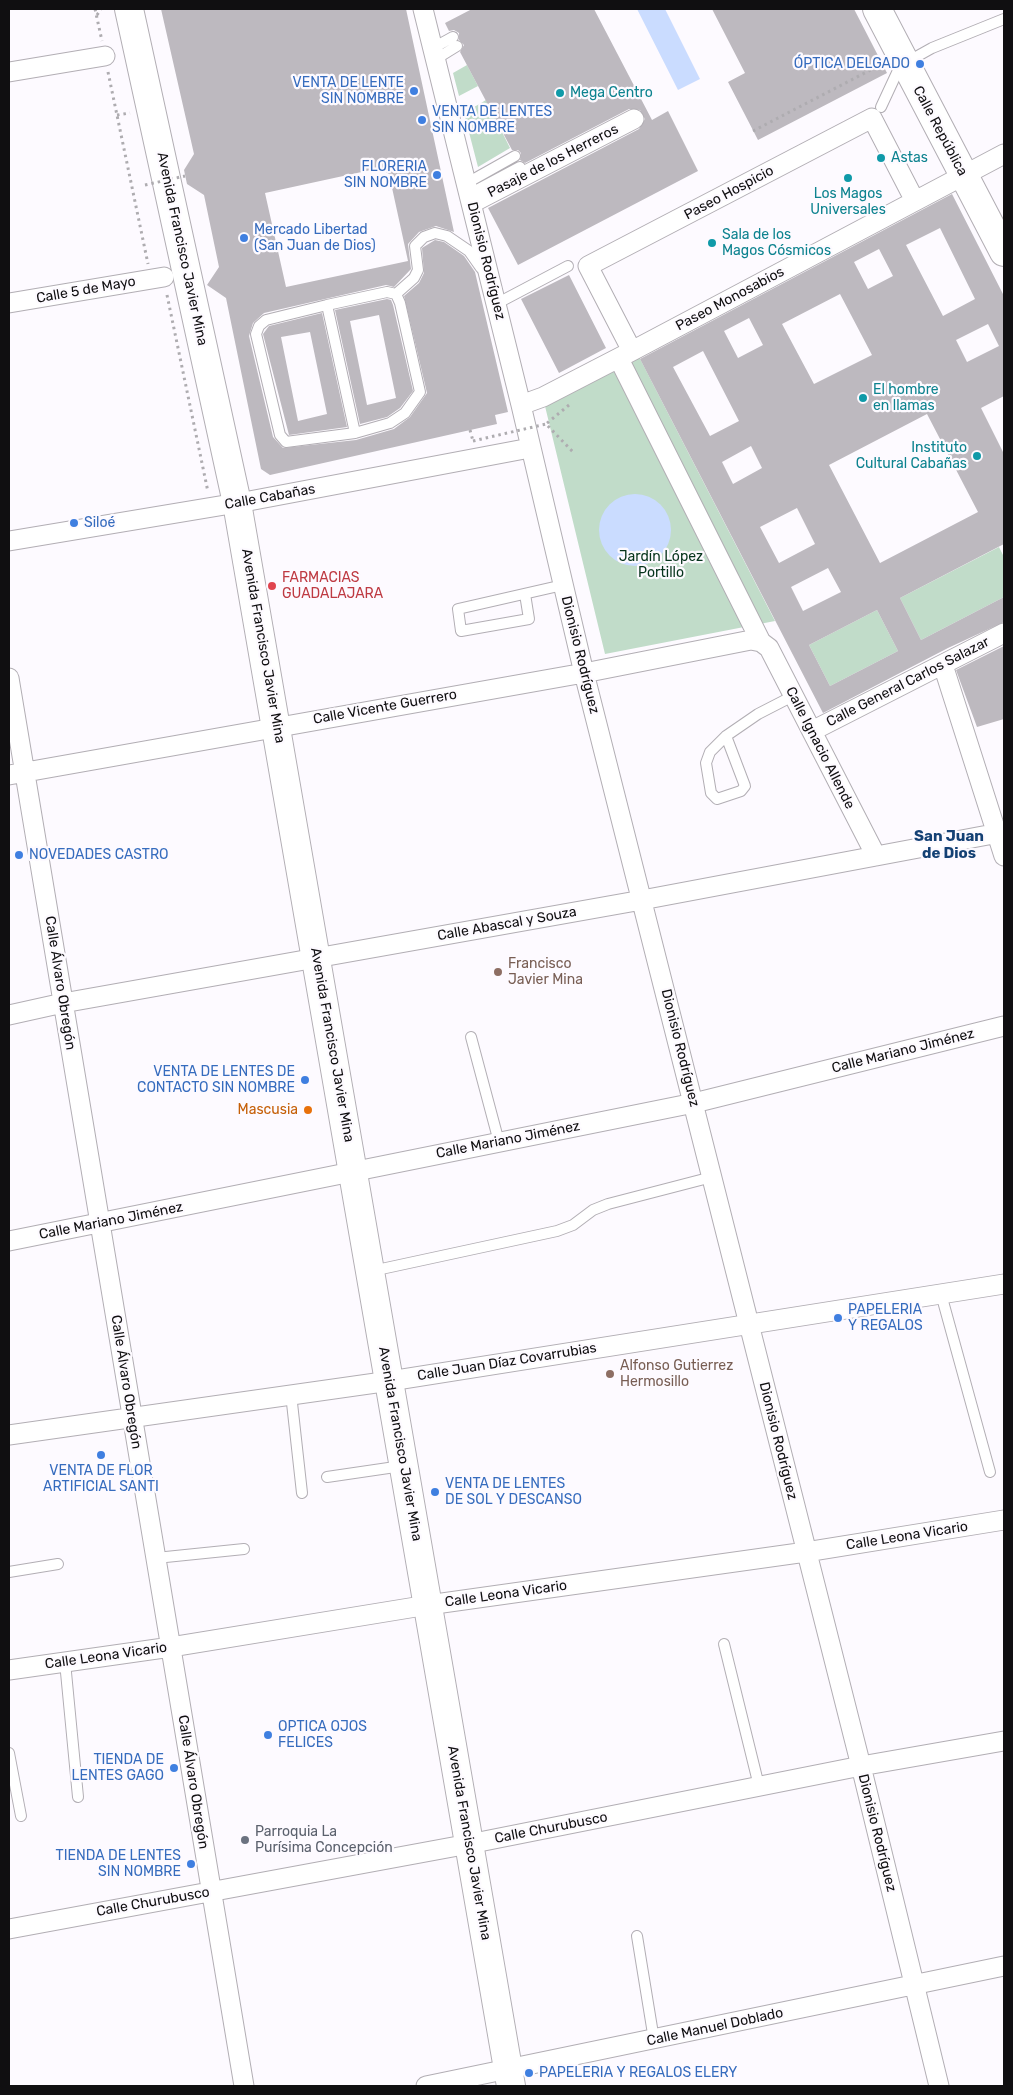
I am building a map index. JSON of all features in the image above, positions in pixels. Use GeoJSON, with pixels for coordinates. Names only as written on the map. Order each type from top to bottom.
{"type":"FeatureCollection","features":[{"type":"Feature","properties":{"kind":"main road","name":"Avenida Francisco Javier Mina"},"geometry":{"type":"LineString","coordinates":[[129,9],[224,505],[277,726],[510,2078]]}},
{"type":"Feature","properties":{"kind":"main road","name":"Calle República"},"geometry":{"type":"LineString","coordinates":[[877,9],[897,62],[964,175],[1004,252]]}},
{"type":"Feature","properties":{"kind":"street","name":"Dionisio Rodríguez"},"geometry":{"type":"LineString","coordinates":[[426,10],[434,54],[521,405],[584,673],[861,1766],[939,2086]]}},
{"type":"Feature","properties":{"kind":"street"},"geometry":{"type":"LineString","coordinates":[[9,72],[105,56]]}},
{"type":"Feature","properties":{"kind":"street","name":"Paseo Hospicio"},"geometry":{"type":"LineString","coordinates":[[622,358],[588,266],[872,118],[915,201]]}},
{"type":"Feature","properties":{"kind":"street","name":"Pasaje de los Herreros"},"geometry":{"type":"LineString","coordinates":[[469,194],[634,119]]}},
{"type":"Feature","properties":{"kind":"street"},"geometry":{"type":"LineString","coordinates":[[964,175],[1004,154]]}},
{"type":"Feature","properties":{"kind":"street","name":"Paseo Monosabios"},"geometry":{"type":"LineString","coordinates":[[521,405],[542,397],[622,358],[964,175]]}},
{"type":"Feature","properties":{"kind":"street","name":"Calle 5 de Mayo"},"geometry":{"type":"LineString","coordinates":[[9,303],[158,278]]}},
{"type":"Feature","properties":{"kind":"street","name":"Calle Ignacio Allende"},"geometry":{"type":"LineString","coordinates":[[622,358],[762,642],[769,648],[876,856]]}},
{"type":"Feature","properties":{"kind":"street","name":"Calle Cabañas"},"geometry":{"type":"LineString","coordinates":[[9,541],[224,505],[530,448]]}},
{"type":"Feature","properties":{"kind":"street","name":"Calle General Carlos Salazar"},"geometry":{"type":"LineString","coordinates":[[812,731],[1004,634]]}},
{"type":"Feature","properties":{"kind":"street","name":"Calle Vicente Guerrero"},"geometry":{"type":"LineString","coordinates":[[17,774],[277,726],[584,673],[751,640],[762,642]]}},
{"type":"Feature","properties":{"kind":"street"},"geometry":{"type":"LineString","coordinates":[[942,665],[1001,833],[1004,856]]}},
{"type":"Feature","properties":{"kind":"street","name":"Calle Álvaro Obregón"},"geometry":{"type":"LineString","coordinates":[[9,678],[17,774],[63,1003],[244,2086]]}},
{"type":"Feature","properties":{"kind":"street","name":"Calle Abascal y Souza"},"geometry":{"type":"LineString","coordinates":[[9,1015],[63,1003],[642,900],[1001,833]]}},
{"type":"Feature","properties":{"kind":"street","name":"Calle Mariano Jiménez"},"geometry":{"type":"LineString","coordinates":[[9,1241],[694,1103],[1004,1026]]}},
{"type":"Feature","properties":{"kind":"street","name":"Calle Juan Díaz Covarrubias"},"geometry":{"type":"LineString","coordinates":[[9,1435],[390,1381],[1004,1284]]}},
{"type":"Feature","properties":{"kind":"street","name":"Calle Leona Vicario"},"geometry":{"type":"LineString","coordinates":[[9,1670],[170,1647],[428,1605],[806,1552],[1004,1520]]}},
{"type":"Feature","properties":{"kind":"street","name":"Calle Churubusco"},"geometry":{"type":"LineString","coordinates":[[9,1929],[469,1844],[861,1766],[1004,1740]]}},
{"type":"Feature","properties":{"kind":"street","name":"Calle Manuel Doblado"},"geometry":{"type":"LineString","coordinates":[[426,2086],[510,2078],[654,2040],[1004,1966]]}},
{"type":"Feature","properties":{"kind":"lane"},"geometry":{"type":"LineString","coordinates":[[881,107],[899,71],[897,62],[1004,19]]}},
{"type":"Feature","properties":{"kind":"lane"},"geometry":{"type":"LineString","coordinates":[[434,54],[455,42]]}},
{"type":"Feature","properties":{"kind":"lane"},"geometry":{"type":"LineString","coordinates":[[469,194],[515,156]]}},
{"type":"Feature","properties":{"kind":"lane"},"geometry":{"type":"LineString","coordinates":[[469,194],[520,167]]}},
{"type":"Feature","properties":{"kind":"lane"},"geometry":{"type":"LineString","coordinates":[[396,294],[414,278],[418,270],[415,246],[418,240],[435,233],[447,236],[469,251],[480,266],[492,319],[503,331]]}},
{"type":"Feature","properties":{"kind":"lane"},"geometry":{"type":"LineString","coordinates":[[496,304],[568,266]]}},
{"type":"Feature","properties":{"kind":"lane"},"geometry":{"type":"LineString","coordinates":[[388,292],[396,294],[400,303],[420,392],[405,413],[390,423],[355,433],[286,442],[280,435],[256,334],[259,326],[266,320],[327,305],[388,292]]}},
{"type":"Feature","properties":{"kind":"lane"},"geometry":{"type":"LineString","coordinates":[[327,305],[355,433]]}},
{"type":"Feature","properties":{"kind":"lane"},"geometry":{"type":"LineString","coordinates":[[525,594],[529,619],[461,632],[458,609],[563,585]]}},
{"type":"Feature","properties":{"kind":"lane"},"geometry":{"type":"LineString","coordinates":[[726,736],[745,786],[740,792],[717,799],[711,793],[706,759],[710,752],[726,736],[758,714],[793,696]]}},
{"type":"Feature","properties":{"kind":"lane"},"geometry":{"type":"LineString","coordinates":[[471,1037],[499,1142]]}},
{"type":"Feature","properties":{"kind":"lane"},"geometry":{"type":"LineString","coordinates":[[370,1272],[557,1231],[573,1225],[592,1210],[608,1204],[712,1177]]}},
{"type":"Feature","properties":{"kind":"lane"},"geometry":{"type":"LineString","coordinates":[[941,1294],[990,1472]]}},
{"type":"Feature","properties":{"kind":"lane"},"geometry":{"type":"LineString","coordinates":[[291,1394],[302,1493]]}},
{"type":"Feature","properties":{"kind":"lane"},"geometry":{"type":"LineString","coordinates":[[327,1476],[404,1466]]}},
{"type":"Feature","properties":{"kind":"lane"},"geometry":{"type":"LineString","coordinates":[[156,1558],[244,1549]]}},
{"type":"Feature","properties":{"kind":"lane"},"geometry":{"type":"LineString","coordinates":[[9,1572],[58,1564]]}},
{"type":"Feature","properties":{"kind":"lane"},"geometry":{"type":"LineString","coordinates":[[724,1644],[759,1786]]}},
{"type":"Feature","properties":{"kind":"lane"},"geometry":{"type":"LineString","coordinates":[[65,1662],[78,1796]]}},
{"type":"Feature","properties":{"kind":"lane"},"geometry":{"type":"LineString","coordinates":[[9,1753],[21,1816]]}},
{"type":"Feature","properties":{"kind":"lane"},"geometry":{"type":"LineString","coordinates":[[637,1936],[654,2040]]}},
{"type":"Feature","properties":{"kind":"path"},"geometry":{"type":"LineString","coordinates":[[95,9],[117,116],[158,278],[224,505]]}},
{"type":"Feature","properties":{"kind":"path"},"geometry":{"type":"LineString","coordinates":[[96,15],[101,9]]}},
{"type":"Feature","properties":{"kind":"path"},"geometry":{"type":"LineString","coordinates":[[753,131],[897,62]]}},
{"type":"Feature","properties":{"kind":"path"},"geometry":{"type":"LineString","coordinates":[[117,116],[130,113]]}},
{"type":"Feature","properties":{"kind":"path"},"geometry":{"type":"LineString","coordinates":[[145,185],[185,176]]}},
{"type":"Feature","properties":{"kind":"path"},"geometry":{"type":"LineString","coordinates":[[470,430],[473,441],[546,424],[569,405]]}},
{"type":"Feature","properties":{"kind":"path"},"geometry":{"type":"LineString","coordinates":[[546,424],[574,453]]}},
{"type":"Feature","properties":{"kind":"green space"},"geometry":{"type":"Polygon","coordinates":[[[467,65],[478,86],[459,96],[453,73],[467,65]]]}},
{"type":"Feature","properties":{"kind":"green space"},"geometry":{"type":"Polygon","coordinates":[[[486,100],[510,148],[478,167],[464,113],[486,100]]]}},
{"type":"Feature","properties":{"kind":"green space","name":"Jardín López Portillo"},"geometry":{"type":"Polygon","coordinates":[[[638,355],[775,621],[605,654],[544,402],[638,355]]]}},
{"type":"Feature","properties":{"kind":"green space"},"geometry":{"type":"Polygon","coordinates":[[[999,547],[1004,557],[1004,597],[921,640],[900,598],[999,547]]]}},
{"type":"Feature","properties":{"kind":"green space"},"geometry":{"type":"Polygon","coordinates":[[[877,610],[898,651],[830,686],[809,645],[877,610]]]}},
{"type":"Feature","properties":{"kind":"water"},"geometry":{"type":"Polygon","coordinates":[[[637,9],[665,9],[700,79],[678,90],[637,9]]]}},
{"type":"Feature","properties":{"kind":"water"},"geometry":{"type":"Polygon","coordinates":[[[642,494],[661,504],[669,516],[671,530],[669,544],[661,556],[649,564],[628,566],[609,556],[601,544],[599,523],[609,504],[621,496],[642,494]]]}},
{"type":"Feature","properties":{"kind":"building","name":"Mercado Libertad (San Juan de Dios)"},"geometry":{"type":"Polygon","coordinates":[[[161,9],[406,9],[454,232],[436,226],[419,232],[408,244],[411,269],[394,287],[386,285],[264,313],[253,323],[249,336],[273,437],[283,448],[356,440],[394,429],[410,417],[427,393],[404,296],[419,283],[424,273],[422,248],[435,240],[444,242],[464,256],[475,272],[508,412],[495,415],[497,424],[270,475],[261,469],[226,298],[207,285],[219,267],[204,195],[187,184],[184,170],[194,154],[161,9]],[[380,168],[265,193],[286,287],[408,261],[389,174],[380,168]]]}},
{"type":"Feature","properties":{"kind":"building"},"geometry":{"type":"Polygon","coordinates":[[[472,9],[594,9],[652,120],[668,111],[698,171],[518,265],[488,208],[639,129],[645,119],[640,110],[629,109],[525,163],[520,160],[521,153],[518,150],[512,150],[460,52],[464,45],[459,40],[459,33],[454,30],[449,31],[445,23],[472,9]]]}},
{"type":"Feature","properties":{"kind":"building"},"geometry":{"type":"Polygon","coordinates":[[[712,9],[854,9],[887,73],[758,140],[728,82],[745,73],[712,9]]]}},
{"type":"Feature","properties":{"kind":"building","name":"Instituto Cultural Cabañas"},"geometry":{"type":"Polygon","coordinates":[[[952,194],[1004,296],[1004,396],[981,408],[1004,454],[1004,544],[900,598],[921,640],[1004,597],[1004,622],[948,648],[823,713],[640,359],[952,194]],[[940,228],[906,245],[943,316],[975,299],[940,228]],[[879,249],[854,262],[868,289],[893,276],[879,249]],[[840,294],[782,324],[814,384],[872,355],[840,294]],[[749,318],[724,331],[738,358],[763,345],[749,318]],[[988,324],[956,340],[967,362],[999,346],[988,324]],[[703,351],[673,367],[710,436],[739,421],[703,351]],[[927,414],[829,465],[880,563],[978,512],[927,414]],[[751,446],[722,462],[733,484],[762,468],[751,446]],[[797,508],[760,527],[779,563],[815,544],[797,508]],[[828,568],[791,587],[803,611],[841,592],[828,568]],[[877,610],[809,645],[830,686],[898,651],[877,610]]]}},
{"type":"Feature","properties":{"kind":"building"},"geometry":{"type":"Polygon","coordinates":[[[569,275],[606,348],[559,373],[521,299],[569,275]]]}},
{"type":"Feature","properties":{"kind":"building"},"geometry":{"type":"Polygon","coordinates":[[[387,299],[391,300],[413,391],[400,408],[387,417],[360,424],[335,310],[387,299]],[[379,315],[350,321],[367,405],[396,398],[379,315]]]}},
{"type":"Feature","properties":{"kind":"building"},"geometry":{"type":"Polygon","coordinates":[[[322,313],[347,427],[289,435],[263,334],[269,326],[322,313]],[[310,332],[281,337],[298,421],[327,414],[310,332]]]}},
{"type":"Feature","properties":{"kind":"building"},"geometry":{"type":"Polygon","coordinates":[[[1004,646],[1004,719],[977,727],[956,670],[1004,646]]]}},
{"type":"Feature","properties":{"kind":"place","name":"ÓPTICA DELGADO"},"geometry":{"type":"Point","coordinates":[920,64]}},
{"type":"Feature","properties":{"kind":"place","name":"VENTA DE LENTE SIN NOMBRE"},"geometry":{"type":"Point","coordinates":[414,91]}},
{"type":"Feature","properties":{"kind":"place","name":"Mega Centro"},"geometry":{"type":"Point","coordinates":[560,93]}},
{"type":"Feature","properties":{"kind":"place","name":"VENTA DE LENTES SIN NOMBRE"},"geometry":{"type":"Point","coordinates":[422,120]}},
{"type":"Feature","properties":{"kind":"place","name":"Astas"},"geometry":{"type":"Point","coordinates":[881,158]}},
{"type":"Feature","properties":{"kind":"place","name":"FLORERIA SIN NOMBRE"},"geometry":{"type":"Point","coordinates":[437,175]}},
{"type":"Feature","properties":{"kind":"place","name":"Los Magos Universales"},"geometry":{"type":"Point","coordinates":[848,178]}},
{"type":"Feature","properties":{"kind":"place","name":"Mercado Libertad (San Juan de Dios)"},"geometry":{"type":"Point","coordinates":[244,238]}},
{"type":"Feature","properties":{"kind":"place","name":"Sala de los Magos Cósmicos"},"geometry":{"type":"Point","coordinates":[712,243]}},
{"type":"Feature","properties":{"kind":"place","name":"El hombre en llamas"},"geometry":{"type":"Point","coordinates":[863,398]}},
{"type":"Feature","properties":{"kind":"place","name":"Instituto Cultural Cabañas"},"geometry":{"type":"Point","coordinates":[977,456]}},
{"type":"Feature","properties":{"kind":"place","name":"Siloé"},"geometry":{"type":"Point","coordinates":[74,523]}},
{"type":"Feature","properties":{"kind":"place","name":"FARMACIAS GUADALAJARA"},"geometry":{"type":"Point","coordinates":[272,586]}},
{"type":"Feature","properties":{"kind":"place","name":"NOVEDADES CASTRO"},"geometry":{"type":"Point","coordinates":[19,855]}},
{"type":"Feature","properties":{"kind":"place","name":"Francisco Javier Mina"},"geometry":{"type":"Point","coordinates":[498,972]}},
{"type":"Feature","properties":{"kind":"place","name":"VENTA DE LENTES DE CONTACTO SIN NOMBRE"},"geometry":{"type":"Point","coordinates":[305,1080]}},
{"type":"Feature","properties":{"kind":"place","name":"Mascusia"},"geometry":{"type":"Point","coordinates":[308,1110]}},
{"type":"Feature","properties":{"kind":"place","name":"PAPELERIA Y REGALOS"},"geometry":{"type":"Point","coordinates":[838,1318]}},
{"type":"Feature","properties":{"kind":"place","name":"Alfonso Gutierrez Hermosillo"},"geometry":{"type":"Point","coordinates":[610,1374]}},
{"type":"Feature","properties":{"kind":"place","name":"VENTA DE FLOR ARTIFICIAL SANTI"},"geometry":{"type":"Point","coordinates":[101,1455]}},
{"type":"Feature","properties":{"kind":"place","name":"VENTA DE LENTES DE SOL Y DESCANSO"},"geometry":{"type":"Point","coordinates":[435,1492]}},
{"type":"Feature","properties":{"kind":"place","name":"OPTICA OJOS FELICES"},"geometry":{"type":"Point","coordinates":[268,1735]}},
{"type":"Feature","properties":{"kind":"place","name":"TIENDA DE LENTES GAGO"},"geometry":{"type":"Point","coordinates":[174,1768]}},
{"type":"Feature","properties":{"kind":"place","name":"Parroquia La Purísima Concepción"},"geometry":{"type":"Point","coordinates":[245,1840]}},
{"type":"Feature","properties":{"kind":"place","name":"TIENDA DE LENTES SIN NOMBRE"},"geometry":{"type":"Point","coordinates":[191,1864]}},
{"type":"Feature","properties":{"kind":"place","name":"PAPELERIA Y REGALOS ELERY"},"geometry":{"type":"Point","coordinates":[529,2073]}},
{"type":"Feature","properties":{"kind":"district","name":"San Juan de Dios"},"geometry":{"type":"Point","coordinates":[949,846]}}]}
